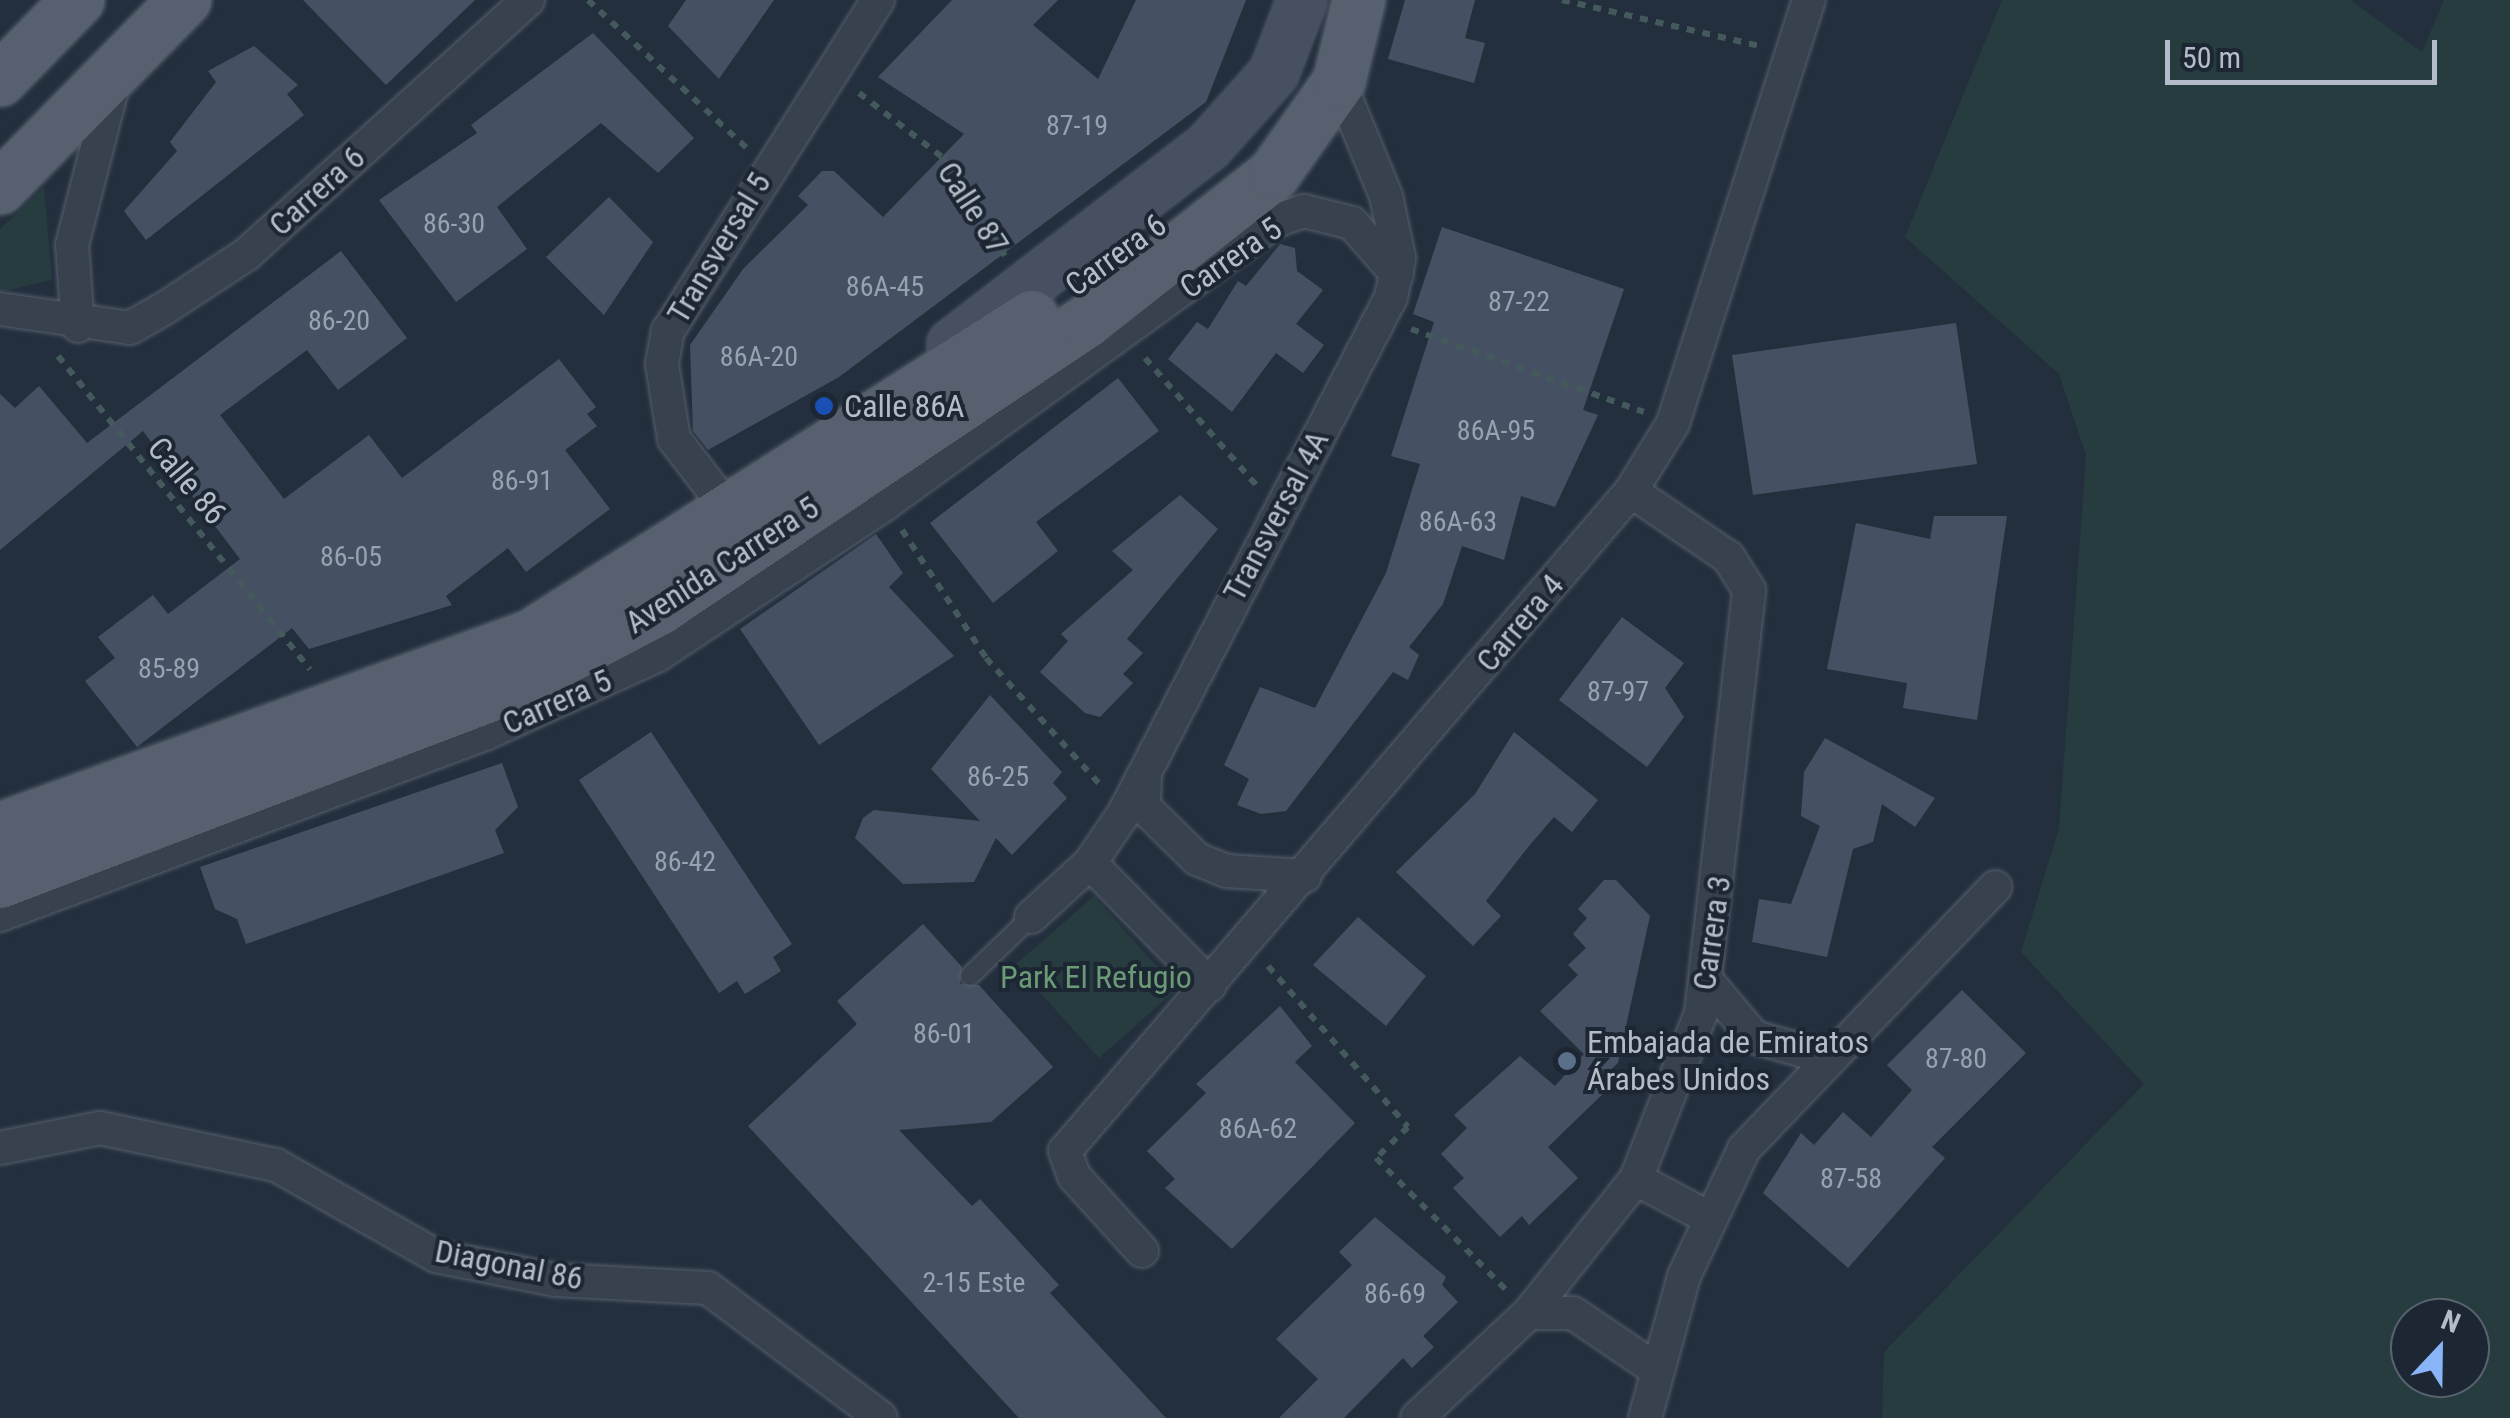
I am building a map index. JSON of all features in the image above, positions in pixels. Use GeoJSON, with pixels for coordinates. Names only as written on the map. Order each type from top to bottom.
{"type":"FeatureCollection","features":[{"type":"Feature","properties":{"kind":"main road"},"geometry":{"type":"LineString","coordinates":[[0,80],[78,0]]}},
{"type":"Feature","properties":{"kind":"main road"},"geometry":{"type":"LineString","coordinates":[[0,188],[185,0]]}},
{"type":"Feature","properties":{"kind":"main road","name":"Avenida Carrera 5"},"geometry":{"type":"LineString","coordinates":[[0,829],[481,659],[574,612],[828,439],[1208,147],[1290,46],[1302,0]]}},
{"type":"Feature","properties":{"kind":"main road","name":"Carrera 6"},"geometry":{"type":"LineString","coordinates":[[828,439],[1010,332],[1220,177],[1289,105],[1318,45],[1326,0]]}},
{"type":"Feature","properties":{"kind":"main road"},"geometry":{"type":"LineString","coordinates":[[1339,82],[1359,0]]}},
{"type":"Feature","properties":{"kind":"main road","name":"Avenida Carrera 5"},"geometry":{"type":"LineString","coordinates":[[0,882],[505,690],[659,609],[1086,322],[1210,226],[1274,174],[1339,82]]}},
{"type":"Feature","properties":{"kind":"street","name":"Carrera 6"},"geometry":{"type":"LineString","coordinates":[[14,312],[78,326],[130,328],[247,254],[528,0]]}},
{"type":"Feature","properties":{"kind":"street","name":"Transversal 5"},"geometry":{"type":"LineString","coordinates":[[727,508],[674,438],[662,364],[681,298],[878,0]]}},
{"type":"Feature","properties":{"kind":"street","name":"Carrera 4"},"geometry":{"type":"LineString","coordinates":[[1142,1250],[1074,1176],[1065,1151],[1631,492],[1673,423],[1809,0]]}},
{"type":"Feature","properties":{"kind":"street"},"geometry":{"type":"LineString","coordinates":[[78,326],[72,245],[118,69]]}},
{"type":"Feature","properties":{"kind":"street","name":"Transversal 4A"},"geometry":{"type":"LineString","coordinates":[[1032,917],[1090,863],[1124,813],[1279,508],[1381,321],[1397,274],[1386,196],[1339,82]]}},
{"type":"Feature","properties":{"kind":"street","name":"Carrera 5"},"geometry":{"type":"LineString","coordinates":[[0,915],[589,690],[885,504],[1126,334],[1278,220],[1304,211],[1352,223],[1397,274]]}},
{"type":"Feature","properties":{"kind":"street","name":"Carrera 3"},"geometry":{"type":"LineString","coordinates":[[1417,1418],[1529,1313],[1636,1178],[1666,1121],[1707,981],[1750,590],[1728,557],[1631,492]]}},
{"type":"Feature","properties":{"kind":"street"},"geometry":{"type":"LineString","coordinates":[[1145,776],[1154,822],[1198,859],[1226,872],[1305,876]]}},
{"type":"Feature","properties":{"kind":"street"},"geometry":{"type":"LineString","coordinates":[[1090,863],[1210,985]]}},
{"type":"Feature","properties":{"kind":"street"},"geometry":{"type":"LineString","coordinates":[[1646,1418],[1657,1370],[1709,1218],[1744,1149],[1995,887]]}},
{"type":"Feature","properties":{"kind":"street"},"geometry":{"type":"LineString","coordinates":[[1707,981],[1754,1037],[1828,1058]]}},
{"type":"Feature","properties":{"kind":"street","name":"Diagonal 86"},"geometry":{"type":"LineString","coordinates":[[0,1148],[100,1128],[276,1165],[436,1256],[555,1280],[708,1288],[882,1418]]}},
{"type":"Feature","properties":{"kind":"street"},"geometry":{"type":"LineString","coordinates":[[1636,1178],[1709,1218]]}},
{"type":"Feature","properties":{"kind":"street"},"geometry":{"type":"LineString","coordinates":[[1529,1313],[1573,1313],[1657,1370]]}},
{"type":"Feature","properties":{"kind":"lane"},"geometry":{"type":"LineString","coordinates":[[970,976],[1032,917]]}},
{"type":"Feature","properties":{"kind":"path"},"geometry":{"type":"LineString","coordinates":[[588,0],[768,167]]}},
{"type":"Feature","properties":{"kind":"path"},"geometry":{"type":"LineString","coordinates":[[1562,0],[1792,53]]}},
{"type":"Feature","properties":{"kind":"path","name":"Calle 87"},"geometry":{"type":"LineString","coordinates":[[830,71],[942,157],[1018,275]]}},
{"type":"Feature","properties":{"kind":"path","name":"Calle 86"},"geometry":{"type":"LineString","coordinates":[[14,312],[315,674]]}},
{"type":"Feature","properties":{"kind":"path"},"geometry":{"type":"LineString","coordinates":[[1381,321],[1673,423]]}},
{"type":"Feature","properties":{"kind":"path"},"geometry":{"type":"LineString","coordinates":[[1126,334],[1196,424],[1279,508]]}},
{"type":"Feature","properties":{"kind":"path"},"geometry":{"type":"LineString","coordinates":[[885,504],[986,658],[1124,813]]}},
{"type":"Feature","properties":{"kind":"path"},"geometry":{"type":"LineString","coordinates":[[1247,943],[1408,1126],[1376,1158],[1529,1313]]}},
{"type":"Feature","properties":{"kind":"green space"},"geometry":{"type":"Polygon","coordinates":[[[2002,0],[2350,0],[2422,52],[2444,0],[2510,0],[2510,1418],[1882,1418],[1884,1352],[2144,1084],[2021,952],[2059,828],[2086,455],[2059,374],[1905,237],[2002,0]]]}},
{"type":"Feature","properties":{"kind":"green space"},"geometry":{"type":"Polygon","coordinates":[[[44,187],[52,280],[0,292],[0,229],[44,187]]]}},
{"type":"Feature","properties":{"kind":"green space","name":"Park El Refugio"},"geometry":{"type":"Polygon","coordinates":[[[1094,896],[1177,989],[1099,1058],[1015,965],[1094,896]]]}},
{"type":"Feature","properties":{"kind":"building"},"geometry":{"type":"Polygon","coordinates":[[[303,0],[475,0],[386,85],[303,0]]]}},
{"type":"Feature","properties":{"kind":"building"},"geometry":{"type":"Polygon","coordinates":[[[686,0],[774,0],[719,79],[668,26],[686,0]]]}},
{"type":"Feature","properties":{"kind":"building"},"geometry":{"type":"Polygon","coordinates":[[[952,0],[1058,0],[1033,25],[1098,79],[1136,0],[1246,0],[1206,102],[839,377],[708,450],[693,431],[690,345],[743,269],[808,205],[798,196],[822,171],[834,171],[883,217],[964,134],[878,77],[952,0]]]}},
{"type":"Feature","properties":{"kind":"building"},"geometry":{"type":"Polygon","coordinates":[[[1405,0],[1475,0],[1465,38],[1485,43],[1474,83],[1388,59],[1405,0]]]}},
{"type":"Feature","properties":{"kind":"building"},"geometry":{"type":"Polygon","coordinates":[[[593,33],[694,138],[658,173],[601,123],[497,207],[527,249],[456,302],[379,200],[477,133],[471,125],[593,33]]]}},
{"type":"Feature","properties":{"kind":"building"},"geometry":{"type":"Polygon","coordinates":[[[254,46],[298,85],[287,94],[304,115],[146,240],[124,211],[177,151],[170,142],[216,82],[208,71],[254,46]]]}},
{"type":"Feature","properties":{"kind":"building"},"geometry":{"type":"Polygon","coordinates":[[[609,197],[653,242],[604,315],[546,257],[609,197]]]}},
{"type":"Feature","properties":{"kind":"building"},"geometry":{"type":"Polygon","coordinates":[[[1442,227],[1624,289],[1583,410],[1598,415],[1555,507],[1521,496],[1504,560],[1462,546],[1443,604],[1409,647],[1419,655],[1408,680],[1393,672],[1286,811],[1261,814],[1237,805],[1249,779],[1224,765],[1260,687],[1315,708],[1386,573],[1420,464],[1391,456],[1434,322],[1413,314],[1442,227]]]}},
{"type":"Feature","properties":{"kind":"building"},"geometry":{"type":"Polygon","coordinates":[[[1280,244],[1295,248],[1297,271],[1323,290],[1296,324],[1324,345],[1303,373],[1276,353],[1232,412],[1168,359],[1197,322],[1208,329],[1238,281],[1246,286],[1280,244]]]}},
{"type":"Feature","properties":{"kind":"building"},"geometry":{"type":"Polygon","coordinates":[[[341,251],[407,338],[338,390],[307,350],[220,415],[284,499],[369,435],[402,478],[559,359],[596,407],[587,414],[597,426],[565,450],[610,509],[526,572],[508,548],[446,596],[452,605],[309,649],[292,628],[137,747],[85,681],[115,658],[98,637],[153,595],[168,614],[240,559],[143,431],[0,550],[0,394],[15,408],[39,386],[87,443],[341,251]]]}},
{"type":"Feature","properties":{"kind":"building"},"geometry":{"type":"Polygon","coordinates":[[[1956,323],[1977,464],[1753,495],[1732,355],[1956,323]]]}},
{"type":"Feature","properties":{"kind":"building"},"geometry":{"type":"Polygon","coordinates":[[[1118,378],[1159,431],[1036,522],[1058,551],[993,603],[930,523],[1118,378]]]}},
{"type":"Feature","properties":{"kind":"building"},"geometry":{"type":"Polygon","coordinates":[[[1180,495],[1218,529],[1127,639],[1143,653],[1123,674],[1133,683],[1100,717],[1085,713],[1040,672],[1068,641],[1061,634],[1133,570],[1112,551],[1180,495]]]}},
{"type":"Feature","properties":{"kind":"building"},"geometry":{"type":"Polygon","coordinates":[[[1934,516],[2007,516],[1977,720],[1903,708],[1907,683],[1827,669],[1856,523],[1930,539],[1934,516]]]}},
{"type":"Feature","properties":{"kind":"building"},"geometry":{"type":"Polygon","coordinates":[[[876,534],[903,573],[889,587],[954,656],[819,745],[740,629],[876,534]]]}},
{"type":"Feature","properties":{"kind":"building"},"geometry":{"type":"Polygon","coordinates":[[[1622,617],[1684,663],[1665,688],[1684,717],[1647,767],[1559,700],[1622,617]]]}},
{"type":"Feature","properties":{"kind":"building"},"geometry":{"type":"Polygon","coordinates":[[[990,695],[1062,772],[1053,783],[1067,798],[1012,855],[996,838],[974,882],[903,884],[855,838],[863,818],[874,810],[980,821],[931,769],[990,695]]]}},
{"type":"Feature","properties":{"kind":"building"},"geometry":{"type":"Polygon","coordinates":[[[651,732],[792,944],[773,957],[781,971],[745,994],[737,981],[719,993],[579,780],[651,732]]]}},
{"type":"Feature","properties":{"kind":"building"},"geometry":{"type":"Polygon","coordinates":[[[1514,732],[1598,800],[1572,832],[1554,817],[1529,846],[1486,901],[1501,916],[1473,946],[1396,872],[1475,794],[1514,732]]]}},
{"type":"Feature","properties":{"kind":"building"},"geometry":{"type":"Polygon","coordinates":[[[1825,738],[1935,798],[1915,827],[1882,804],[1873,842],[1853,849],[1827,957],[1752,942],[1759,899],[1791,904],[1820,826],[1801,816],[1804,772],[1825,738]]]}},
{"type":"Feature","properties":{"kind":"building"},"geometry":{"type":"Polygon","coordinates":[[[502,763],[518,807],[495,830],[504,853],[246,944],[237,919],[215,909],[200,867],[502,763]]]}},
{"type":"Feature","properties":{"kind":"building"},"geometry":{"type":"Polygon","coordinates":[[[1604,880],[1616,880],[1650,916],[1618,1063],[1603,1077],[1611,1086],[1548,1147],[1578,1178],[1529,1225],[1522,1216],[1500,1237],[1453,1188],[1464,1178],[1441,1154],[1467,1128],[1454,1115],[1520,1056],[1555,1086],[1584,1054],[1540,1011],[1578,975],[1568,965],[1586,948],[1573,934],[1587,918],[1578,909],[1604,880]]]}},
{"type":"Feature","properties":{"kind":"building"},"geometry":{"type":"Polygon","coordinates":[[[1358,917],[1426,976],[1386,1026],[1313,965],[1358,917]]]}},
{"type":"Feature","properties":{"kind":"building"},"geometry":{"type":"Polygon","coordinates":[[[923,924],[962,967],[960,984],[979,985],[1053,1067],[991,1122],[899,1130],[972,1206],[980,1199],[1059,1285],[1050,1293],[1166,1418],[1019,1418],[748,1126],[857,1024],[837,1001],[923,924]]]}},
{"type":"Feature","properties":{"kind":"building"},"geometry":{"type":"Polygon","coordinates":[[[1962,990],[2026,1053],[1932,1147],[1945,1158],[1848,1268],[1763,1193],[1801,1133],[1814,1145],[1843,1112],[1871,1137],[1912,1090],[1887,1065],[1962,990]]]}},
{"type":"Feature","properties":{"kind":"building"},"geometry":{"type":"Polygon","coordinates":[[[1280,1006],[1312,1046],[1295,1062],[1355,1123],[1232,1249],[1165,1188],[1175,1179],[1147,1151],[1206,1093],[1196,1084],[1280,1006]]]}},
{"type":"Feature","properties":{"kind":"building"},"geometry":{"type":"Polygon","coordinates":[[[1375,1217],[1446,1277],[1442,1285],[1458,1302],[1423,1336],[1434,1347],[1412,1368],[1403,1358],[1344,1418],[1279,1418],[1318,1379],[1276,1339],[1352,1265],[1339,1252],[1375,1217]]]}},
{"type":"Feature","properties":{"kind":"place","name":"Calle 86A"},"geometry":{"type":"Point","coordinates":[824,406]}},
{"type":"Feature","properties":{"kind":"place","name":"Embajada de Emiratos Árabes Unidos"},"geometry":{"type":"Point","coordinates":[1567,1061]}}]}
